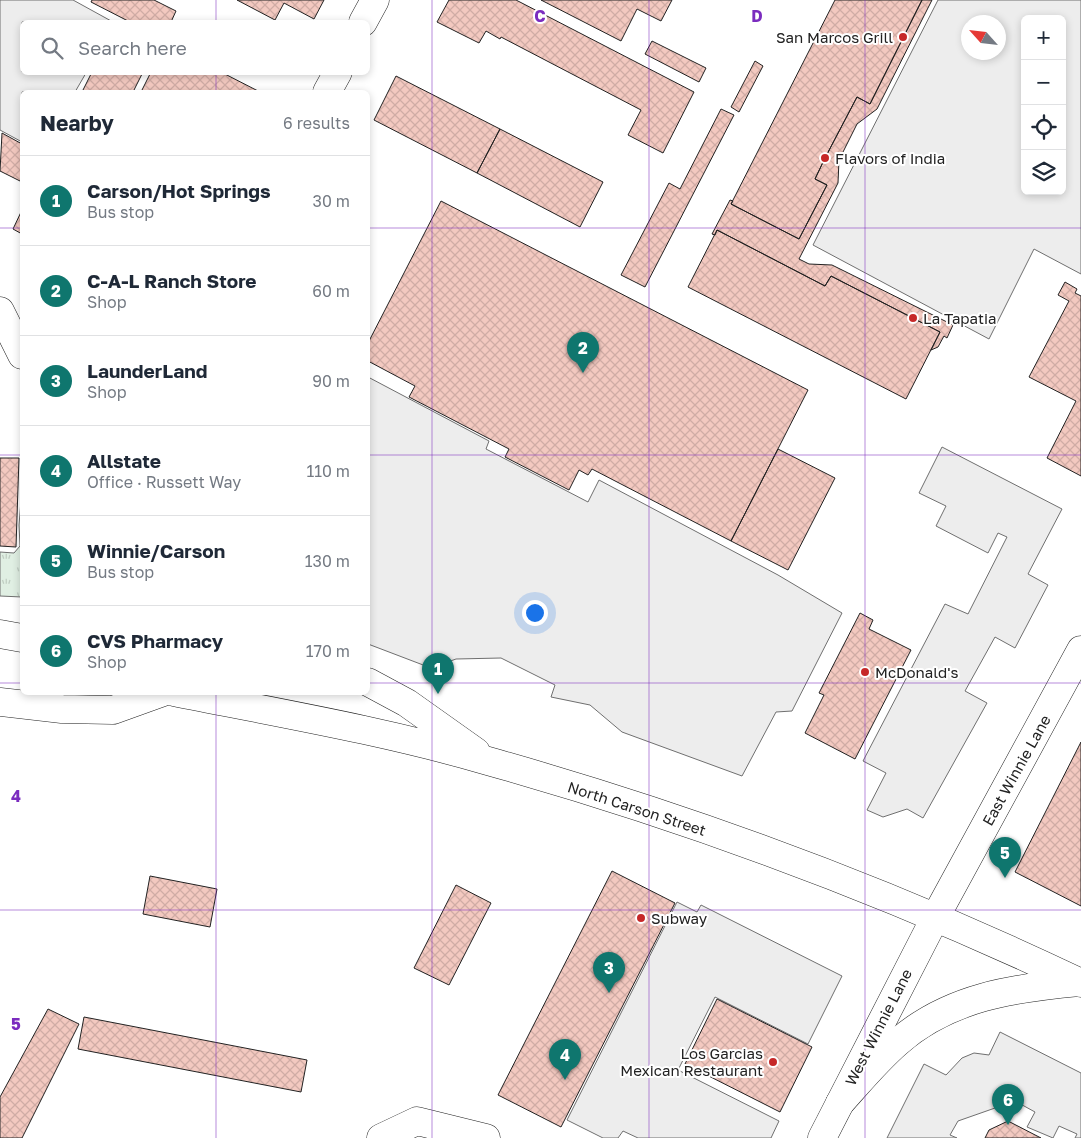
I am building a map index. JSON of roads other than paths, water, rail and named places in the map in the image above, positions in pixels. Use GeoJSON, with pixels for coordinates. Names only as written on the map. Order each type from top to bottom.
{"type":"FeatureCollection","features":[{"type":"Feature","properties":{"kind":"main road"},"geometry":{"type":"LineString","coordinates":[[364,20],[375,0]]}},
{"type":"Feature","properties":{"kind":"main road"},"geometry":{"type":"LineString","coordinates":[[328,90],[336,75]]}},
{"type":"Feature","properties":{"kind":"main road"},"geometry":{"type":"LineString","coordinates":[[0,311],[20,351]]}},
{"type":"Feature","properties":{"kind":"main road"},"geometry":{"type":"LineString","coordinates":[[0,634],[20,638]]}},
{"type":"Feature","properties":{"kind":"main road","name":"East Winnie Lane"},"geometry":{"type":"LineString","coordinates":[[936,916],[1081,650]]}},
{"type":"Feature","properties":{"kind":"main road"},"geometry":{"type":"LineString","coordinates":[[370,683],[407,703],[488,761]]}},
{"type":"Feature","properties":{"kind":"main road"},"geometry":{"type":"LineString","coordinates":[[0,702],[62,710],[114,710],[155,695]]}},
{"type":"Feature","properties":{"kind":"main road","name":"North Carson Street"},"geometry":{"type":"LineString","coordinates":[[189,695],[378,733],[488,761],[698,826],[936,916],[1081,982]]}},
{"type":"Feature","properties":{"kind":"main road","name":"West Winnie Lane"},"geometry":{"type":"LineString","coordinates":[[822,1138],[936,916]]}},
{"type":"Feature","properties":{"kind":"main road"},"geometry":{"type":"LineString","coordinates":[[840,1102],[899,1041],[953,1007],[992,994],[1019,988],[1081,982]]}},
{"type":"Feature","properties":{"kind":"main road"},"geometry":{"type":"LineString","coordinates":[[381,1138],[417,1121],[486,1138]]}},
{"type":"Feature","properties":{"kind":"place","name":"San Marcos Grill"},"geometry":{"type":"Point","coordinates":[903,37]}},
{"type":"Feature","properties":{"kind":"place","name":"Flavors of India"},"geometry":{"type":"Point","coordinates":[825,158]}},
{"type":"Feature","properties":{"kind":"place","name":"La Tapatia"},"geometry":{"type":"Point","coordinates":[913,318]}},
{"type":"Feature","properties":{"kind":"place","name":"C-A-L Ranch Store"},"geometry":{"type":"Point","coordinates":[583,373]}},
{"type":"Feature","properties":{"kind":"place","name":"McDonald's"},"geometry":{"type":"Point","coordinates":[865,672]}},
{"type":"Feature","properties":{"kind":"place","name":"Carson/Hot Springs"},"geometry":{"type":"Point","coordinates":[438,694]}},
{"type":"Feature","properties":{"kind":"place","name":"Winnie/Carson"},"geometry":{"type":"Point","coordinates":[1005,878]}},
{"type":"Feature","properties":{"kind":"place","name":"Subway"},"geometry":{"type":"Point","coordinates":[641,918]}},
{"type":"Feature","properties":{"kind":"place","name":"LaunderLand"},"geometry":{"type":"Point","coordinates":[609,993]}},
{"type":"Feature","properties":{"kind":"place","name":"Los Garcias Mexican Restaurant"},"geometry":{"type":"Point","coordinates":[773,1062]}},
{"type":"Feature","properties":{"kind":"place","name":"Allstate"},"geometry":{"type":"Point","coordinates":[565,1080]}},
{"type":"Feature","properties":{"kind":"place","name":"CVS Pharmacy"},"geometry":{"type":"Point","coordinates":[1008,1125]}}]}
